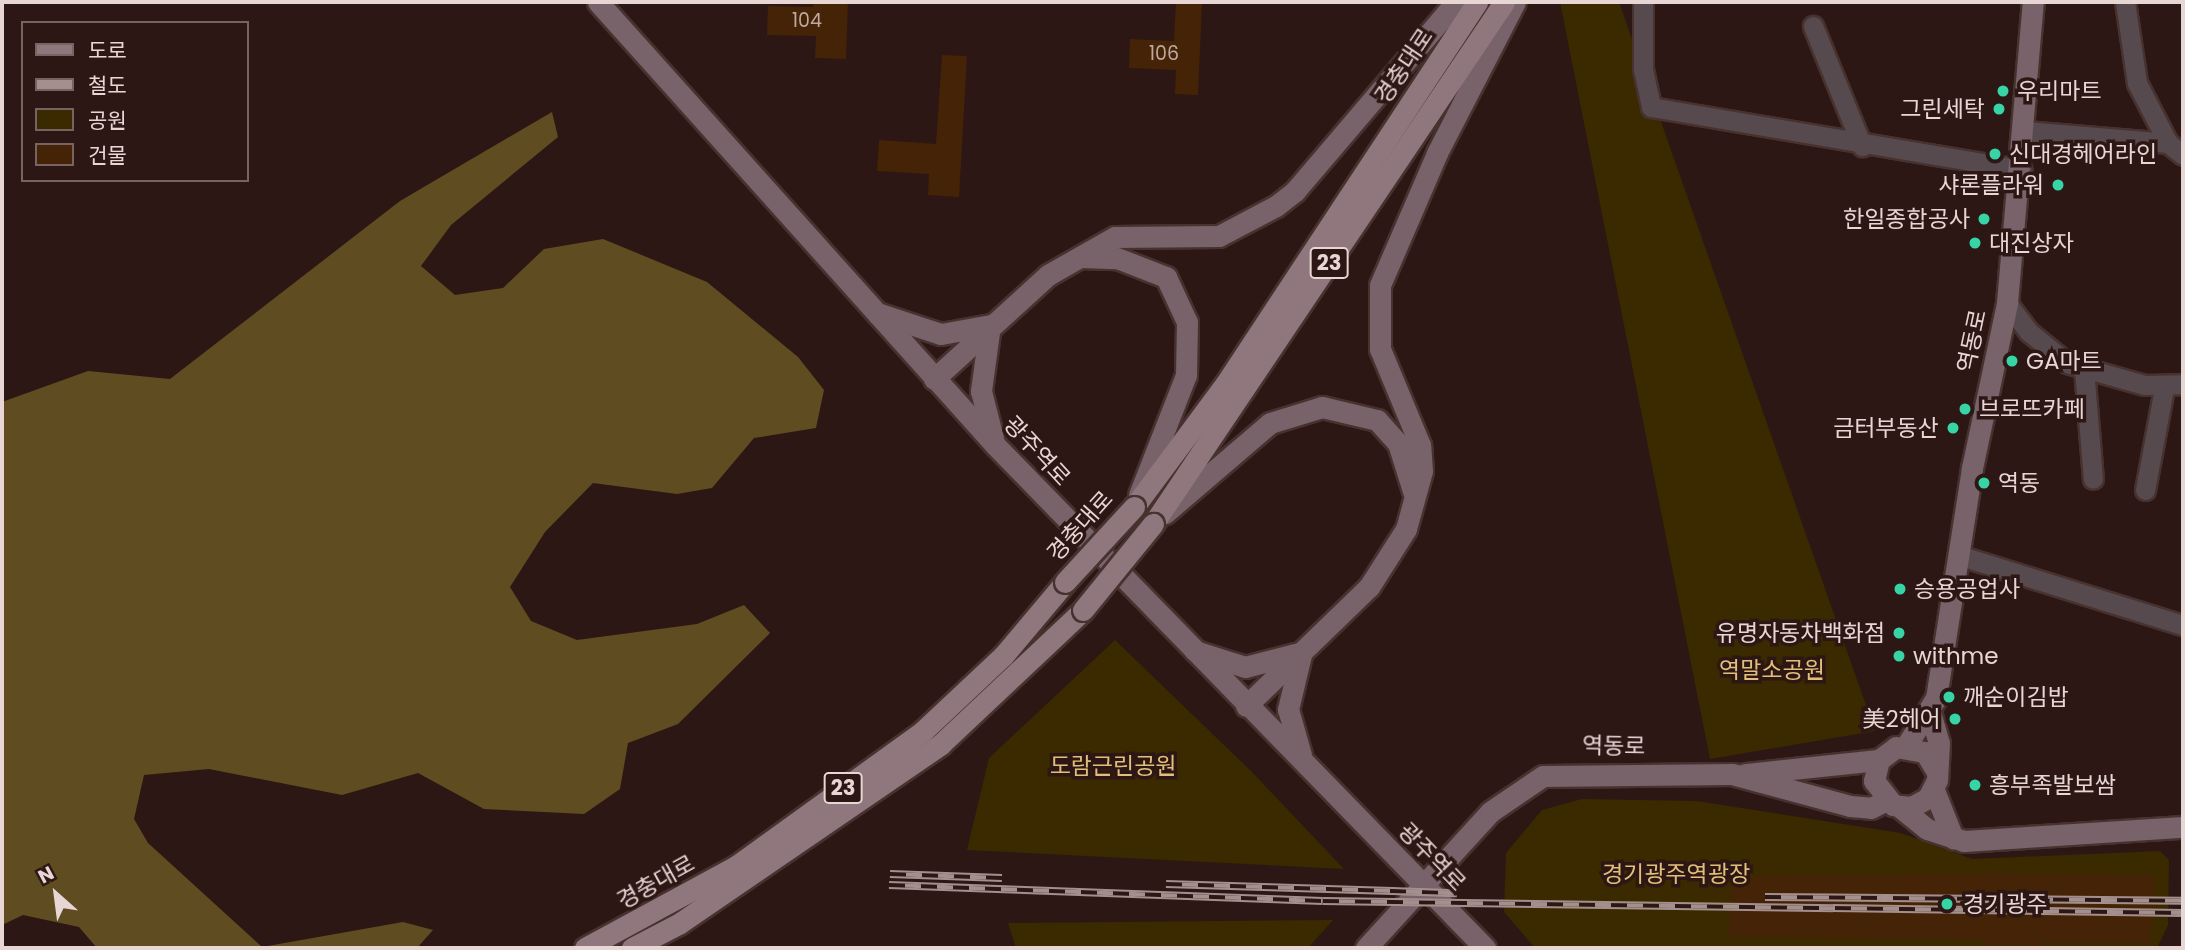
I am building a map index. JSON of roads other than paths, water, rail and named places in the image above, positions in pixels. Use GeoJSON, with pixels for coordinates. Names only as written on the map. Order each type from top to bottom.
{"type":"FeatureCollection","features":[{"type":"Feature","properties":{"kind":"main road","name":"경충대로"},"geometry":{"type":"LineString","coordinates":[[585,948],[736,866],[923,731],[1003,656],[1134,506],[1226,383],[1478,2]]}},
{"type":"Feature","properties":{"kind":"main road","name":"경충대로"},"geometry":{"type":"LineString","coordinates":[[632,948],[680,923],[942,744],[1083,610],[1153,524],[1504,2]]}},
{"type":"Feature","properties":{"kind":"street","name":"광주역로"},"geometry":{"type":"LineString","coordinates":[[598,2],[868,309],[996,446],[1187,648],[1305,763],[1486,948]]}},
{"type":"Feature","properties":{"kind":"street"},"geometry":{"type":"LineString","coordinates":[[934,379],[990,325],[1078,257],[1115,237],[1219,236],[1248,225],[1295,191],[1456,2]]}},
{"type":"Feature","properties":{"kind":"street"},"geometry":{"type":"LineString","coordinates":[[1246,706],[1369,587],[1406,529],[1422,471],[1420,445],[1380,349],[1380,285],[1431,166],[1515,2]]}},
{"type":"Feature","properties":{"kind":"street"},"geometry":{"type":"LineString","coordinates":[[1643,2],[1643,69],[1651,107],[1862,146],[2022,170]]}},
{"type":"Feature","properties":{"kind":"street","name":"역동로"},"geometry":{"type":"LineString","coordinates":[[1366,948],[1490,812],[1543,776],[1732,774],[1850,806],[1871,808],[1893,804],[1920,804],[1935,780],[1939,743],[1930,712],[2007,303],[2022,170],[2033,2]]}},
{"type":"Feature","properties":{"kind":"street"},"geometry":{"type":"LineString","coordinates":[[2125,2],[2137,83],[2176,149]]}},
{"type":"Feature","properties":{"kind":"street"},"geometry":{"type":"LineString","coordinates":[[1813,26],[1862,146]]}},
{"type":"Feature","properties":{"kind":"street"},"geometry":{"type":"LineString","coordinates":[[2025,131],[2176,149]]}},
{"type":"Feature","properties":{"kind":"street"},"geometry":{"type":"LineString","coordinates":[[1078,257],[1117,258],[1166,278],[1187,322],[1186,375],[1134,506]]}},
{"type":"Feature","properties":{"kind":"street"},"geometry":{"type":"LineString","coordinates":[[2007,303],[2029,332],[2084,368],[2174,386],[2145,491]]}},
{"type":"Feature","properties":{"kind":"street"},"geometry":{"type":"LineString","coordinates":[[868,309],[916,331],[968,333],[990,325]]}},
{"type":"Feature","properties":{"kind":"street"},"geometry":{"type":"LineString","coordinates":[[990,325],[981,391],[996,446]]}},
{"type":"Feature","properties":{"kind":"street"},"geometry":{"type":"LineString","coordinates":[[2084,368],[2093,479]]}},
{"type":"Feature","properties":{"kind":"street"},"geometry":{"type":"LineString","coordinates":[[1153,524],[1270,423],[1322,407],[1377,420],[1398,443],[1414,496]]}},
{"type":"Feature","properties":{"kind":"street"},"geometry":{"type":"LineString","coordinates":[[1961,556],[2183,625]]}},
{"type":"Feature","properties":{"kind":"street"},"geometry":{"type":"LineString","coordinates":[[1187,648],[1245,667],[1302,652]]}},
{"type":"Feature","properties":{"kind":"street"},"geometry":{"type":"LineString","coordinates":[[1302,652],[1288,709],[1305,763]]}},
{"type":"Feature","properties":{"kind":"street"},"geometry":{"type":"LineString","coordinates":[[1732,774],[1879,760],[1906,746],[1930,712]]}},
{"type":"Feature","properties":{"kind":"street"},"geometry":{"type":"LineString","coordinates":[[1906,746],[1926,752],[1953,838]]}},
{"type":"Feature","properties":{"kind":"street"},"geometry":{"type":"LineString","coordinates":[[1879,760],[1874,781],[1893,804],[1927,829],[1953,838],[1979,842],[2180,832]]}},
{"type":"Feature","properties":{"kind":"railway"},"geometry":{"type":"LineString","coordinates":[[890,874],[1002,878]]}},
{"type":"Feature","properties":{"kind":"railway"},"geometry":{"type":"LineString","coordinates":[[1166,884],[1457,893]]}},
{"type":"Feature","properties":{"kind":"railway"},"geometry":{"type":"LineString","coordinates":[[889,885],[1323,901],[2183,913]]}},
{"type":"Feature","properties":{"kind":"railway"},"geometry":{"type":"LineString","coordinates":[[1765,897],[2183,901]]}},
{"type":"Feature","properties":{"kind":"place","name":"우리마트"},"geometry":{"type":"Point","coordinates":[2003,91]}},
{"type":"Feature","properties":{"kind":"place","name":"그린세탁"},"geometry":{"type":"Point","coordinates":[1999,109]}},
{"type":"Feature","properties":{"kind":"place","name":"신대경헤어라인"},"geometry":{"type":"Point","coordinates":[1995,154]}},
{"type":"Feature","properties":{"kind":"place","name":"샤론플라워"},"geometry":{"type":"Point","coordinates":[2058,185]}},
{"type":"Feature","properties":{"kind":"place","name":"한일종합공사"},"geometry":{"type":"Point","coordinates":[1984,219]}},
{"type":"Feature","properties":{"kind":"place","name":"대진상자"},"geometry":{"type":"Point","coordinates":[1975,243]}},
{"type":"Feature","properties":{"kind":"place","name":"GA마트"},"geometry":{"type":"Point","coordinates":[2012,361]}},
{"type":"Feature","properties":{"kind":"place","name":"브로뜨카페"},"geometry":{"type":"Point","coordinates":[1965,409]}},
{"type":"Feature","properties":{"kind":"place","name":"금터부동산"},"geometry":{"type":"Point","coordinates":[1953,428]}},
{"type":"Feature","properties":{"kind":"place","name":"역동"},"geometry":{"type":"Point","coordinates":[1984,483]}},
{"type":"Feature","properties":{"kind":"place","name":"승용공업사"},"geometry":{"type":"Point","coordinates":[1900,589]}},
{"type":"Feature","properties":{"kind":"place","name":"유명자동차백화점"},"geometry":{"type":"Point","coordinates":[1899,633]}},
{"type":"Feature","properties":{"kind":"place","name":"withme"},"geometry":{"type":"Point","coordinates":[1899,656]}},
{"type":"Feature","properties":{"kind":"place","name":"깨순이김밥"},"geometry":{"type":"Point","coordinates":[1949,697]}},
{"type":"Feature","properties":{"kind":"place","name":"美2헤어"},"geometry":{"type":"Point","coordinates":[1955,719]}},
{"type":"Feature","properties":{"kind":"place","name":"흥부족발보쌈"},"geometry":{"type":"Point","coordinates":[1975,785]}},
{"type":"Feature","properties":{"kind":"place","name":"경기광주"},"geometry":{"type":"Point","coordinates":[1947,904]}},
{"type":"Feature","properties":{"kind":"park label","name":"역말소공원"},"geometry":{"type":"Point","coordinates":[1772,670]}},
{"type":"Feature","properties":{"kind":"park label","name":"도람근린공원"},"geometry":{"type":"Point","coordinates":[1113,766]}},
{"type":"Feature","properties":{"kind":"park label","name":"경기광주역광장"},"geometry":{"type":"Point","coordinates":[1676,874]}}]}
